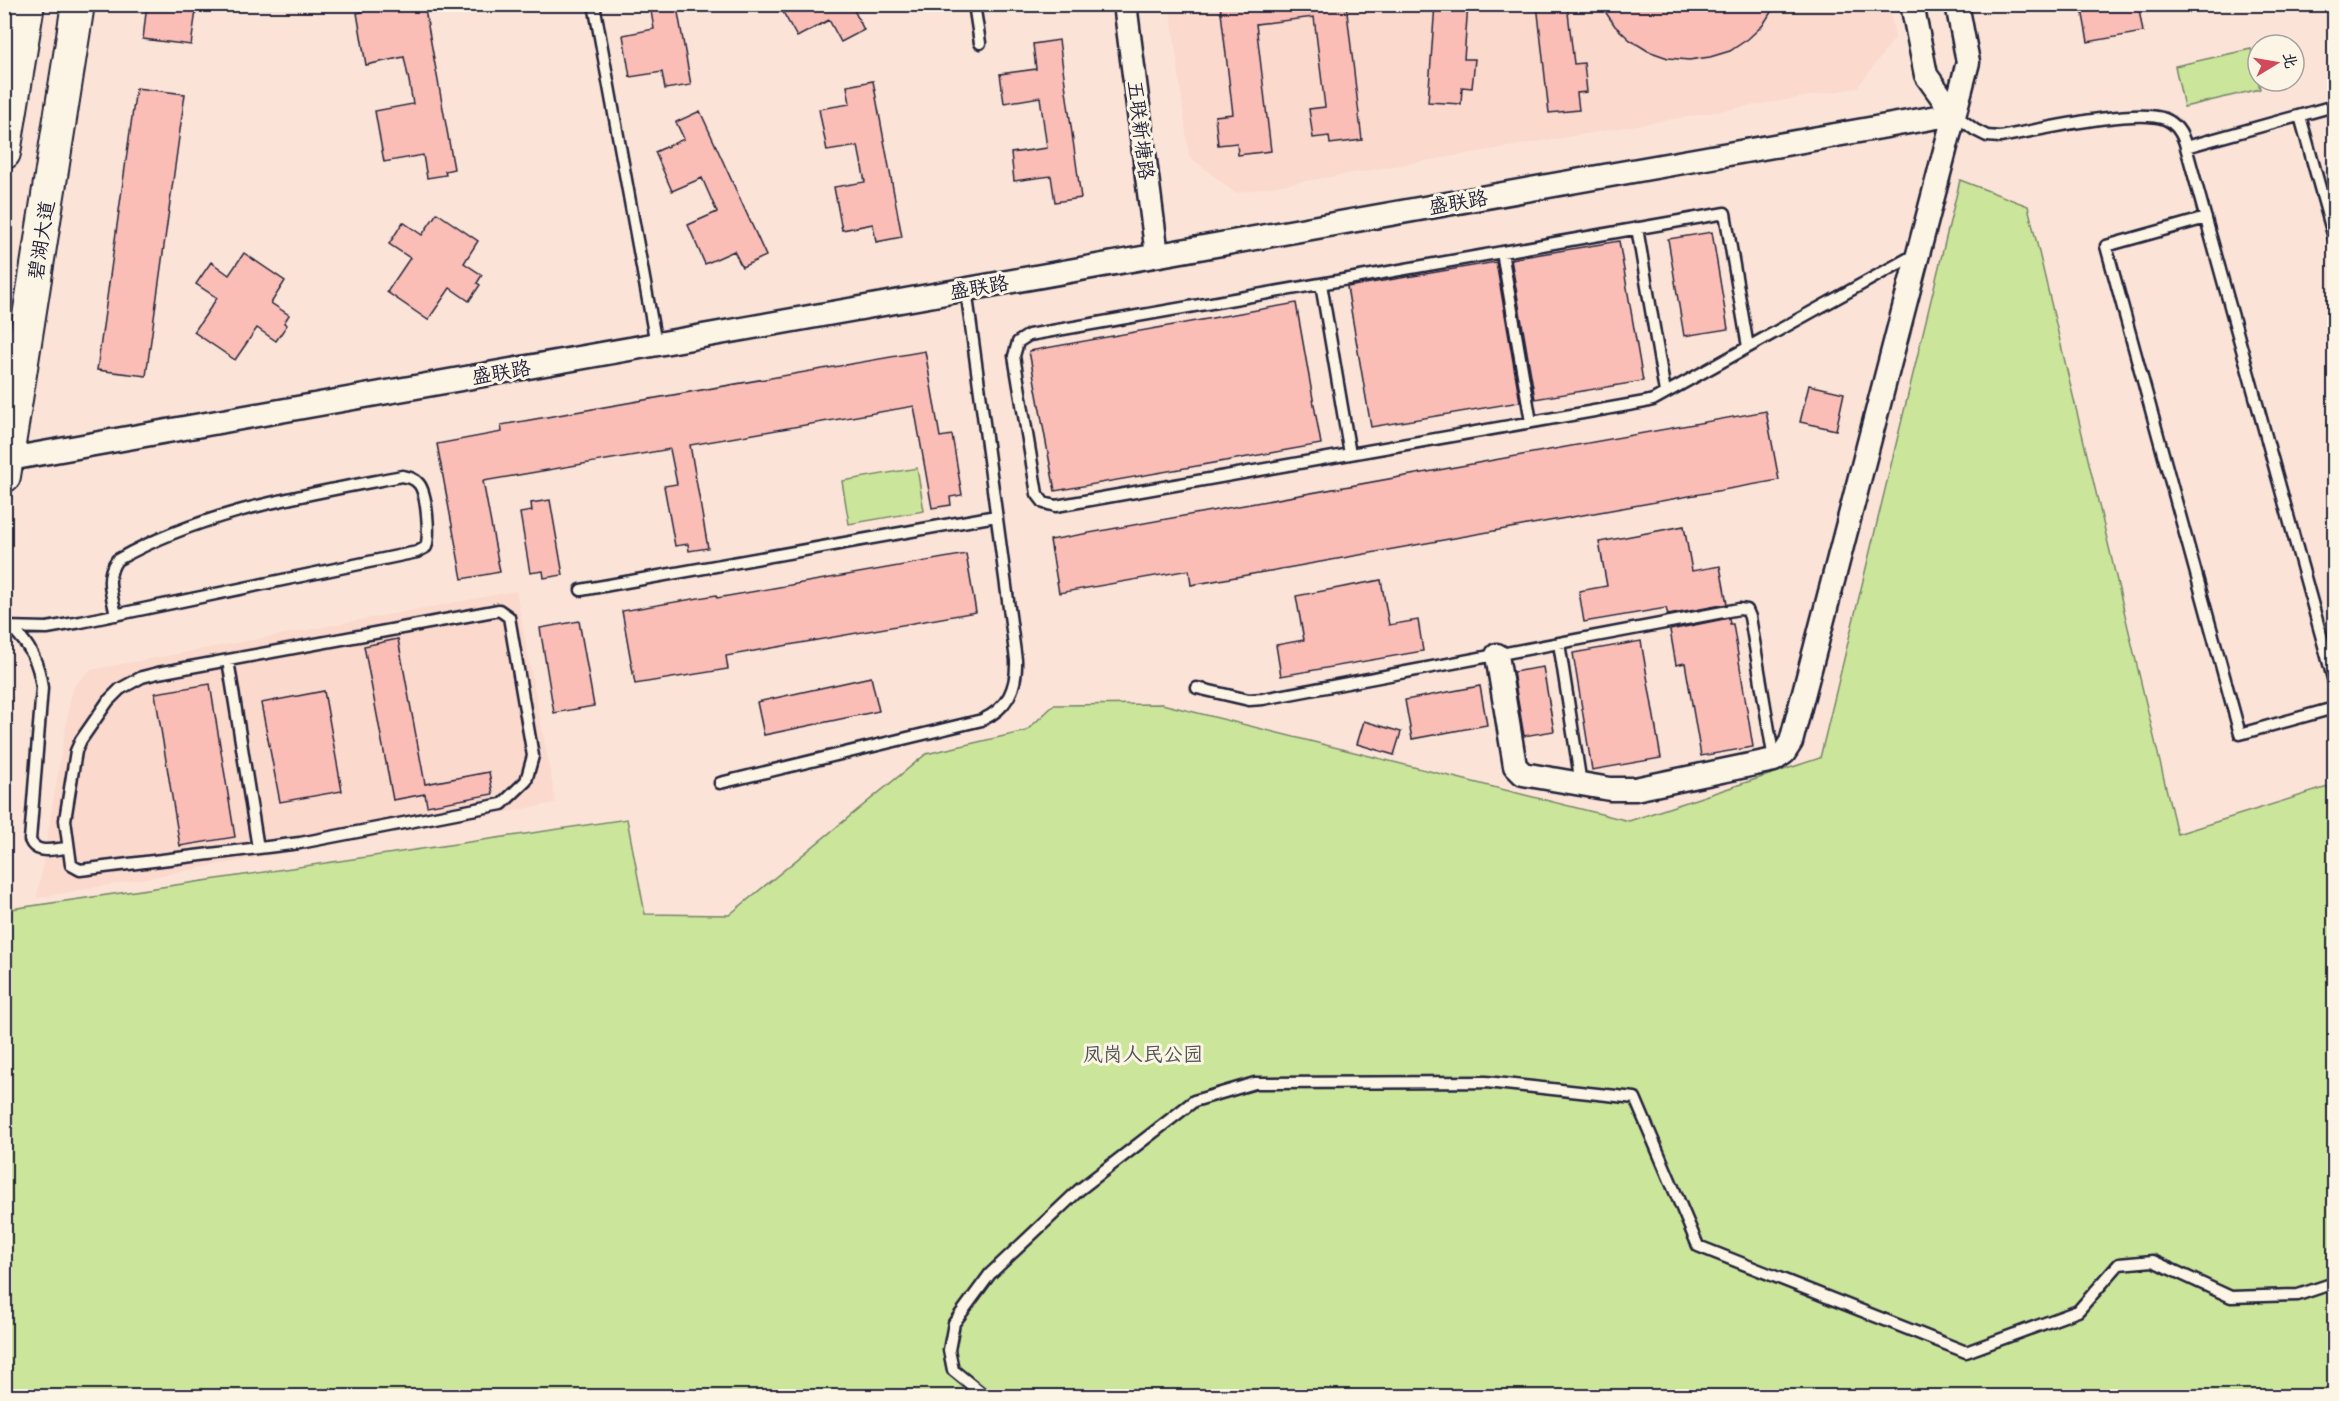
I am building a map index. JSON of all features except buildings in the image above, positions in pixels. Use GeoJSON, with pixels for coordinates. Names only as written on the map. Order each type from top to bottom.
{"type":"FeatureCollection","features":[{"type":"Feature","properties":{"kind":"street"},"geometry":{"type":"LineString","coordinates":[[4,153],[28,4]]}},
{"type":"Feature","properties":{"kind":"street","name":"碧湖大道"},"geometry":{"type":"LineString","coordinates":[[5,465],[78,4]]}},
{"type":"Feature","properties":{"kind":"street","name":"五联新塘路"},"geometry":{"type":"LineString","coordinates":[[1125,4],[1157,255]]}},
{"type":"Feature","properties":{"kind":"street"},"geometry":{"type":"LineString","coordinates":[[1912,4],[1926,75],[1954,114]]}},
{"type":"Feature","properties":{"kind":"street"},"geometry":{"type":"LineString","coordinates":[[1497,655],[1515,766],[1523,774],[1610,789],[1635,789],[1774,760],[1784,753],[1791,742],[1968,62],[1957,4]]}},
{"type":"Feature","properties":{"kind":"street","name":"盛联路"},"geometry":{"type":"LineString","coordinates":[[5,465],[656,344],[1954,114]]}},
{"type":"Feature","properties":{"kind":"lane"},"geometry":{"type":"LineString","coordinates":[[594,4],[656,344]]}},
{"type":"Feature","properties":{"kind":"lane"},"geometry":{"type":"LineString","coordinates":[[974,4],[980,43]]}},
{"type":"Feature","properties":{"kind":"lane"},"geometry":{"type":"LineString","coordinates":[[2186,147],[2334,106]]}},
{"type":"Feature","properties":{"kind":"lane"},"geometry":{"type":"LineString","coordinates":[[1954,114],[1975,130],[1987,136],[2000,137],[2087,121],[2158,117],[2166,119],[2179,130],[2206,218],[2334,682]]}},
{"type":"Feature","properties":{"kind":"lane"},"geometry":{"type":"LineString","coordinates":[[2300,116],[2334,238]]}},
{"type":"Feature","properties":{"kind":"lane"},"geometry":{"type":"LineString","coordinates":[[1748,347],[1725,213],[1029,335],[1018,342],[1014,356],[1037,494],[1044,503],[1056,506],[1645,402],[1748,347],[1918,253]]}},
{"type":"Feature","properties":{"kind":"lane"},"geometry":{"type":"LineString","coordinates":[[2206,218],[2106,246],[2240,734],[2334,708]]}},
{"type":"Feature","properties":{"kind":"lane"},"geometry":{"type":"LineString","coordinates":[[1637,228],[1665,392]]}},
{"type":"Feature","properties":{"kind":"lane"},"geometry":{"type":"LineString","coordinates":[[1502,252],[1531,422]]}},
{"type":"Feature","properties":{"kind":"lane"},"geometry":{"type":"LineString","coordinates":[[1322,284],[1350,454]]}},
{"type":"Feature","properties":{"kind":"lane"},"geometry":{"type":"LineString","coordinates":[[720,783],[982,720],[995,714],[1006,703],[1017,675],[966,289]]}},
{"type":"Feature","properties":{"kind":"lane"},"geometry":{"type":"LineString","coordinates":[[8,628],[46,628],[116,615],[417,552],[426,547],[430,536],[421,486],[412,478],[402,476],[257,505],[192,526],[117,560],[111,568],[109,579],[116,615]]}},
{"type":"Feature","properties":{"kind":"lane"},"geometry":{"type":"LineString","coordinates":[[581,590],[996,516]]}},
{"type":"Feature","properties":{"kind":"lane"},"geometry":{"type":"LineString","coordinates":[[1197,688],[1250,700],[1263,699],[1739,609],[1747,610],[1774,760]]}},
{"type":"Feature","properties":{"kind":"lane"},"geometry":{"type":"LineString","coordinates":[[499,610],[509,617],[532,748],[532,765],[526,781],[509,799],[495,807],[300,843],[80,870],[71,865],[65,820],[76,751],[108,701],[120,689],[142,677],[228,660],[499,610]]}},
{"type":"Feature","properties":{"kind":"lane"},"geometry":{"type":"LineString","coordinates":[[8,628],[33,653],[40,670],[42,688],[30,840],[33,846],[39,849],[67,848]]}},
{"type":"Feature","properties":{"kind":"lane"},"geometry":{"type":"LineString","coordinates":[[1559,643],[1581,784]]}},
{"type":"Feature","properties":{"kind":"lane"},"geometry":{"type":"LineString","coordinates":[[228,660],[258,848]]}},
{"type":"Feature","properties":{"kind":"lane"},"geometry":{"type":"LineString","coordinates":[[985,1396],[953,1370],[949,1350],[954,1323],[990,1274],[1079,1190],[1194,1101],[1255,1083],[1486,1082],[1635,1098],[1698,1246],[1966,1352],[2078,1311],[2119,1264],[2153,1261],[2231,1297],[2298,1295],[2334,1283]]}},
{"type":"Feature","properties":{"kind":"shaded area"},"geometry":{"type":"Polygon","coordinates":[[[1889,4],[1895,38],[1857,88],[1235,193],[1189,156],[1170,5],[1889,4]]]}},
{"type":"Feature","properties":{"kind":"shaded area"},"geometry":{"type":"Polygon","coordinates":[[[516,591],[556,803],[37,898],[71,696],[75,685],[90,670],[516,591]]]}},
{"type":"Feature","properties":{"kind":"green space"},"geometry":{"type":"Polygon","coordinates":[[[2246,50],[2246,92],[2184,107],[2175,66],[2246,50]]]}},
{"type":"Feature","properties":{"kind":"green space","name":"凤岗人民公园"},"geometry":{"type":"Polygon","coordinates":[[[1960,180],[2028,206],[2177,834],[2334,785],[2334,1396],[5,1396],[4,910],[627,819],[645,914],[729,915],[926,754],[1026,731],[1054,705],[1162,704],[1629,821],[1820,758],[1960,180]]]}},
{"type":"Feature","properties":{"kind":"green space"},"geometry":{"type":"Polygon","coordinates":[[[917,468],[924,511],[849,524],[842,481],[917,468]]]}}]}
